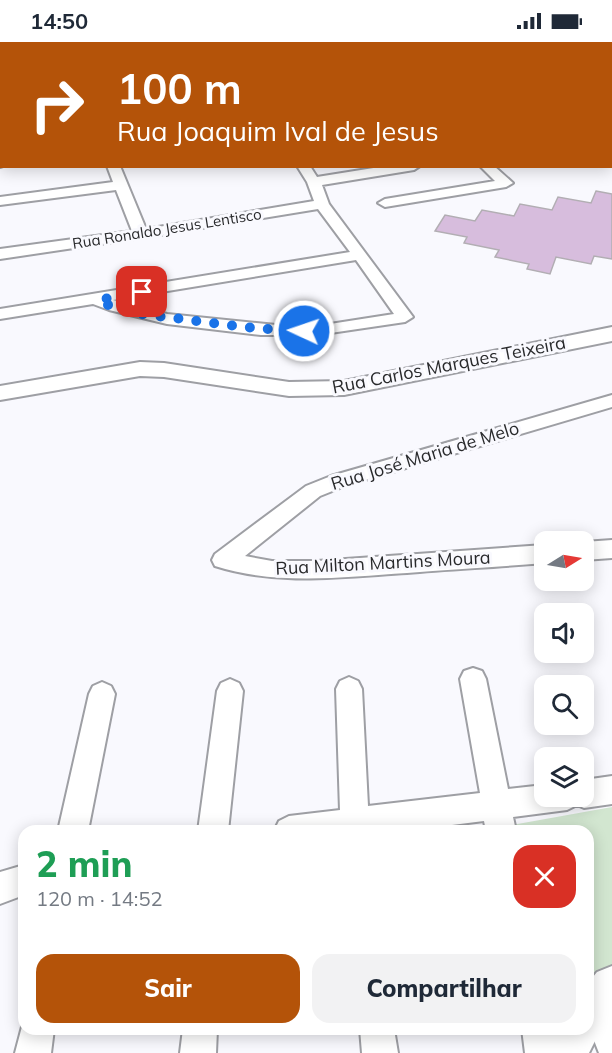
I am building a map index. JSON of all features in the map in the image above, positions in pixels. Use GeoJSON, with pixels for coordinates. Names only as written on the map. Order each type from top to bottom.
{"type":"FeatureCollection","features":[{"type":"Feature","properties":{"kind":"street"},"geometry":{"type":"LineString","coordinates":[[114,168],[141,234]]}},
{"type":"Feature","properties":{"kind":"street"},"geometry":{"type":"LineString","coordinates":[[99,300],[108,306],[134,313],[287,331],[321,330],[405,317],[322,204],[314,182],[304,168]]}},
{"type":"Feature","properties":{"kind":"street"},"geometry":{"type":"LineString","coordinates":[[314,182],[402,168]]}},
{"type":"Feature","properties":{"kind":"street"},"geometry":{"type":"LineString","coordinates":[[385,203],[506,183],[492,171]]}},
{"type":"Feature","properties":{"kind":"street"},"geometry":{"type":"LineString","coordinates":[[0,201],[120,185]]}},
{"type":"Feature","properties":{"kind":"street","name":"Rua Ronaldo Jesus Lentisco"},"geometry":{"type":"LineString","coordinates":[[7,253],[141,234],[322,204]]}},
{"type":"Feature","properties":{"kind":"street"},"geometry":{"type":"LineString","coordinates":[[0,314],[99,300],[360,255]]}},
{"type":"Feature","properties":{"kind":"street","name":"Rua Carlos Marques Teixeira"},"geometry":{"type":"LineString","coordinates":[[0,393],[140,369],[164,370],[289,388],[344,388],[612,333]]}},
{"type":"Feature","properties":{"kind":"street","name":"Rua José Maria de Melo"},"geometry":{"type":"LineString","coordinates":[[223,560],[313,491],[338,481],[612,401]]}},
{"type":"Feature","properties":{"kind":"street"},"geometry":{"type":"LineString","coordinates":[[594,550],[612,549]]}},
{"type":"Feature","properties":{"kind":"street","name":"Rua Milton Martins Moura"},"geometry":{"type":"LineString","coordinates":[[223,560],[272,570],[317,570],[534,555]]}},
{"type":"Feature","properties":{"kind":"street"},"geometry":{"type":"LineString","coordinates":[[473,680],[499,819]]}},
{"type":"Feature","properties":{"kind":"street"},"geometry":{"type":"LineString","coordinates":[[349,689],[355,825]]}},
{"type":"Feature","properties":{"kind":"street"},"geometry":{"type":"LineString","coordinates":[[214,825],[230,691]]}},
{"type":"Feature","properties":{"kind":"street"},"geometry":{"type":"LineString","coordinates":[[74,825],[102,694]]}},
{"type":"Feature","properties":{"kind":"street"},"geometry":{"type":"LineString","coordinates":[[594,793],[612,790]]}},
{"type":"Feature","properties":{"kind":"street"},"geometry":{"type":"LineString","coordinates":[[391,825],[499,819],[534,807]]}},
{"type":"Feature","properties":{"kind":"street"},"geometry":{"type":"LineString","coordinates":[[0,888],[18,882]]}},
{"type":"Feature","properties":{"kind":"street"},"geometry":{"type":"LineString","coordinates":[[594,1009],[612,1043]]}},
{"type":"Feature","properties":{"kind":"street"},"geometry":{"type":"LineString","coordinates":[[33,1053],[36,1035]]}},
{"type":"Feature","properties":{"kind":"street"},"geometry":{"type":"LineString","coordinates":[[198,1053],[200,1035]]}},
{"type":"Feature","properties":{"kind":"street"},"geometry":{"type":"LineString","coordinates":[[378,1035],[380,1053]]}},
{"type":"Feature","properties":{"kind":"street"},"geometry":{"type":"LineString","coordinates":[[540,1035],[543,1053]]}},
{"type":"Feature","properties":{"kind":"street"},"geometry":{"type":"LineString","coordinates":[[562,1053],[575,1035]]}},
{"type":"Feature","properties":{"kind":"green space"},"geometry":{"type":"Polygon","coordinates":[[[612,807],[612,965],[594,984],[594,825],[512,825],[612,807]]]}},
{"type":"Feature","properties":{"kind":"building"},"geometry":{"type":"Polygon","coordinates":[[[596,191],[612,194],[612,259],[594,256],[591,264],[556,257],[550,274],[527,269],[529,264],[495,257],[499,250],[464,243],[467,237],[435,231],[445,215],[475,221],[482,210],[514,216],[520,204],[552,210],[558,197],[591,203],[596,191]]]}},
{"type":"Feature","properties":{"kind":"route"},"geometry":{"type":"LineString","coordinates":[[142,292],[99,300],[108,306],[134,313],[211,323],[304,331]]}}]}
